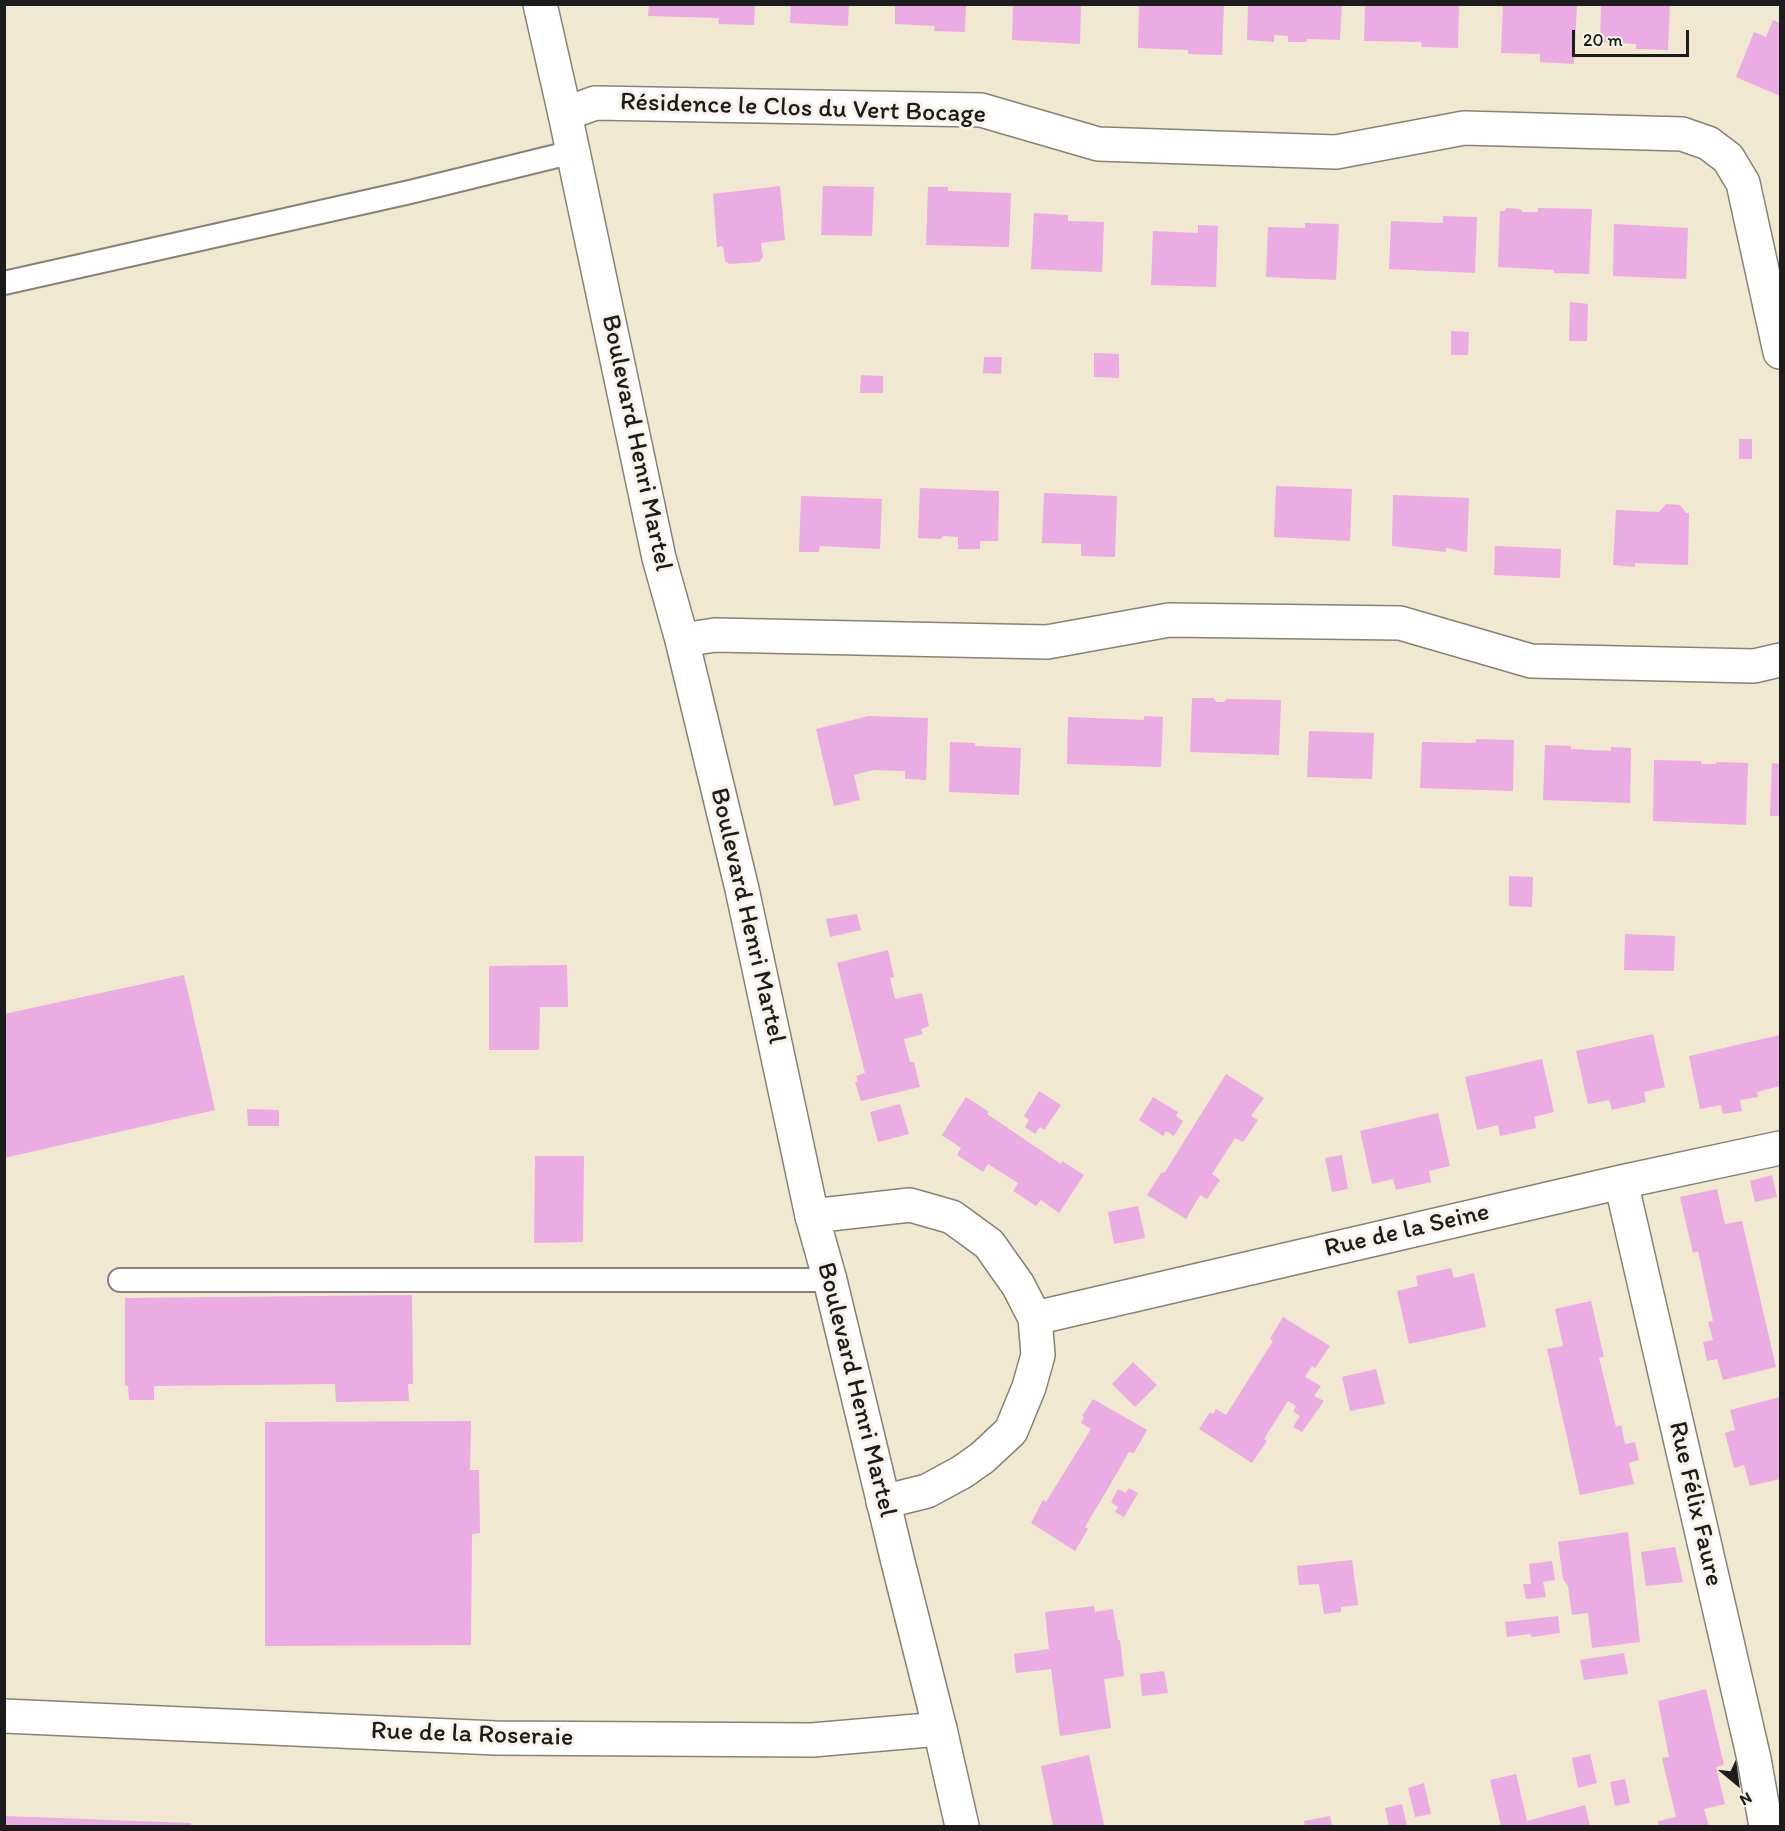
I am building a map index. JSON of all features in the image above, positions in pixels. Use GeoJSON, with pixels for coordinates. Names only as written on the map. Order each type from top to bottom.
{"type":"FeatureCollection","features":[{"type":"Feature","properties":{"kind":"street","name":"Boulevard Henri Martel"},"geometry":{"type":"LineString","coordinates":[[540,4],[659,558],[682,640],[742,889],[812,1216],[830,1280],[962,1827]]}},
{"type":"Feature","properties":{"kind":"street","name":"Résidence le Clos du Vert Bocage"},"geometry":{"type":"LineString","coordinates":[[565,114],[595,103],[981,110],[1098,144],[1336,152],[1464,128],[1682,134],[1708,143],[1728,158],[1743,183],[1780,352]]}},
{"type":"Feature","properties":{"kind":"street"},"geometry":{"type":"LineString","coordinates":[[682,640],[715,635],[1047,642],[1169,620],[1400,623],[1531,661],[1754,666],[1780,660]]}},
{"type":"Feature","properties":{"kind":"street","name":"Rue de la Seine"},"geometry":{"type":"LineString","coordinates":[[1035,1318],[1621,1182],[1780,1148]]}},
{"type":"Feature","properties":{"kind":"street","name":"Rue Félix Faure"},"geometry":{"type":"LineString","coordinates":[[1621,1182],[1754,1759],[1766,1827]]}},
{"type":"Feature","properties":{"kind":"street"},"geometry":{"type":"LineString","coordinates":[[812,1216],[910,1206],[952,1217],[989,1244],[1018,1285],[1035,1318],[1038,1355],[1029,1387],[1011,1431],[982,1458],[962,1472],[927,1491],[883,1502]]}},
{"type":"Feature","properties":{"kind":"street","name":"Rue de la Roseraie"},"geometry":{"type":"LineString","coordinates":[[4,1716],[496,1738],[812,1740],[940,1729]]}},
{"type":"Feature","properties":{"kind":"lane"},"geometry":{"type":"LineString","coordinates":[[4,283],[410,192],[573,152]]}},
{"type":"Feature","properties":{"kind":"lane"},"geometry":{"type":"LineString","coordinates":[[120,1280],[830,1280]]}},
{"type":"Feature","properties":{"kind":"building"},"geometry":{"type":"Polygon","coordinates":[[[649,4],[755,4],[754,25],[718,24],[719,18],[648,16],[649,4]]]}},
{"type":"Feature","properties":{"kind":"building"},"geometry":{"type":"Polygon","coordinates":[[[791,4],[849,4],[848,26],[790,23],[791,4]]]}},
{"type":"Feature","properties":{"kind":"building"},"geometry":{"type":"Polygon","coordinates":[[[895,4],[966,4],[965,32],[934,31],[935,26],[895,24],[895,4]]]}},
{"type":"Feature","properties":{"kind":"building"},"geometry":{"type":"Polygon","coordinates":[[[1013,4],[1081,4],[1080,44],[1012,40],[1013,4]]]}},
{"type":"Feature","properties":{"kind":"building"},"geometry":{"type":"Polygon","coordinates":[[[1139,4],[1224,4],[1222,55],[1188,54],[1188,50],[1138,48],[1139,4]]]}},
{"type":"Feature","properties":{"kind":"building"},"geometry":{"type":"Polygon","coordinates":[[[1248,4],[1342,4],[1340,40],[1307,39],[1307,42],[1288,42],[1288,36],[1274,35],[1274,42],[1247,40],[1248,4]]]}},
{"type":"Feature","properties":{"kind":"building"},"geometry":{"type":"Polygon","coordinates":[[[1365,4],[1459,4],[1458,48],[1422,47],[1421,42],[1364,41],[1365,4]]]}},
{"type":"Feature","properties":{"kind":"building"},"geometry":{"type":"Polygon","coordinates":[[[1503,4],[1577,5],[1574,64],[1540,62],[1540,54],[1501,53],[1503,4]]]}},
{"type":"Feature","properties":{"kind":"building"},"geometry":{"type":"Polygon","coordinates":[[[1601,4],[1670,4],[1668,50],[1636,49],[1636,44],[1600,42],[1601,4]]]}},
{"type":"Feature","properties":{"kind":"building"},"geometry":{"type":"Polygon","coordinates":[[[1773,20],[1780,23],[1780,96],[1736,77],[1754,32],[1766,37],[1773,20]]]}},
{"type":"Feature","properties":{"kind":"building"},"geometry":{"type":"Polygon","coordinates":[[[780,186],[785,240],[761,243],[763,257],[759,262],[729,264],[725,261],[723,246],[717,247],[713,194],[780,186]]]}},
{"type":"Feature","properties":{"kind":"building"},"geometry":{"type":"Polygon","coordinates":[[[823,186],[874,187],[872,236],[821,235],[823,186]]]}},
{"type":"Feature","properties":{"kind":"building"},"geometry":{"type":"Polygon","coordinates":[[[928,187],[948,187],[948,191],[1011,193],[1009,247],[926,245],[928,187]]]}},
{"type":"Feature","properties":{"kind":"building"},"geometry":{"type":"Polygon","coordinates":[[[1507,208],[1520,209],[1523,212],[1538,212],[1538,208],[1592,209],[1589,274],[1498,267],[1500,211],[1507,208]]]}},
{"type":"Feature","properties":{"kind":"building"},"geometry":{"type":"Polygon","coordinates":[[[1034,213],[1068,215],[1068,221],[1104,222],[1102,272],[1031,269],[1034,213]]]}},
{"type":"Feature","properties":{"kind":"building"},"geometry":{"type":"Polygon","coordinates":[[[1443,216],[1477,217],[1475,273],[1389,269],[1391,221],[1443,223],[1443,216]]]}},
{"type":"Feature","properties":{"kind":"building"},"geometry":{"type":"Polygon","coordinates":[[[1305,223],[1339,224],[1336,280],[1266,277],[1268,227],[1305,228],[1305,223]]]}},
{"type":"Feature","properties":{"kind":"building"},"geometry":{"type":"Polygon","coordinates":[[[1614,224],[1688,228],[1686,279],[1613,276],[1614,224]]]}},
{"type":"Feature","properties":{"kind":"building"},"geometry":{"type":"Polygon","coordinates":[[[1198,225],[1218,226],[1216,287],[1151,285],[1153,231],[1198,233],[1198,225]]]}},
{"type":"Feature","properties":{"kind":"building"},"geometry":{"type":"Polygon","coordinates":[[[1570,302],[1588,304],[1587,341],[1569,341],[1570,302]]]}},
{"type":"Feature","properties":{"kind":"building"},"geometry":{"type":"Polygon","coordinates":[[[1451,331],[1469,332],[1468,355],[1451,355],[1451,331]]]}},
{"type":"Feature","properties":{"kind":"building"},"geometry":{"type":"Polygon","coordinates":[[[1094,353],[1119,354],[1119,378],[1094,377],[1094,353]]]}},
{"type":"Feature","properties":{"kind":"building"},"geometry":{"type":"Polygon","coordinates":[[[984,357],[1002,357],[1001,374],[983,373],[984,357]]]}},
{"type":"Feature","properties":{"kind":"building"},"geometry":{"type":"Polygon","coordinates":[[[861,375],[883,376],[883,393],[860,393],[861,375]]]}},
{"type":"Feature","properties":{"kind":"building"},"geometry":{"type":"Polygon","coordinates":[[[1739,439],[1752,439],[1752,459],[1739,459],[1739,439]]]}},
{"type":"Feature","properties":{"kind":"building"},"geometry":{"type":"Polygon","coordinates":[[[1276,486],[1352,489],[1350,541],[1274,537],[1276,486]]]}},
{"type":"Feature","properties":{"kind":"building"},"geometry":{"type":"Polygon","coordinates":[[[920,488],[999,491],[998,541],[980,541],[980,549],[958,549],[958,537],[918,538],[920,488]]]}},
{"type":"Feature","properties":{"kind":"building"},"geometry":{"type":"Polygon","coordinates":[[[1044,493],[1117,496],[1115,557],[1081,556],[1081,544],[1042,543],[1044,493]]]}},
{"type":"Feature","properties":{"kind":"building"},"geometry":{"type":"Polygon","coordinates":[[[1393,495],[1469,498],[1467,552],[1446,548],[1446,552],[1392,546],[1393,495]]]}},
{"type":"Feature","properties":{"kind":"building"},"geometry":{"type":"Polygon","coordinates":[[[801,496],[882,499],[880,549],[820,546],[819,552],[799,552],[801,496]]]}},
{"type":"Feature","properties":{"kind":"building"},"geometry":{"type":"Polygon","coordinates":[[[1666,504],[1680,505],[1686,513],[1689,513],[1688,565],[1635,563],[1635,567],[1613,565],[1616,510],[1659,512],[1666,504]]]}},
{"type":"Feature","properties":{"kind":"building"},"geometry":{"type":"Polygon","coordinates":[[[1495,546],[1561,549],[1560,578],[1494,575],[1495,546]]]}},
{"type":"Feature","properties":{"kind":"building"},"geometry":{"type":"Polygon","coordinates":[[[1192,698],[1213,698],[1217,702],[1224,702],[1227,699],[1281,700],[1279,755],[1190,752],[1192,698]]]}},
{"type":"Feature","properties":{"kind":"building"},"geometry":{"type":"Polygon","coordinates":[[[869,716],[928,718],[926,780],[905,779],[905,771],[874,770],[854,775],[860,800],[834,806],[816,729],[869,716]]]}},
{"type":"Feature","properties":{"kind":"building"},"geometry":{"type":"Polygon","coordinates":[[[1144,716],[1163,717],[1161,767],[1067,764],[1068,717],[1144,720],[1144,716]]]}},
{"type":"Feature","properties":{"kind":"building"},"geometry":{"type":"Polygon","coordinates":[[[1309,731],[1374,733],[1372,779],[1307,777],[1309,731]]]}},
{"type":"Feature","properties":{"kind":"building"},"geometry":{"type":"Polygon","coordinates":[[[1476,739],[1514,740],[1513,791],[1420,788],[1422,742],[1476,743],[1476,739]]]}},
{"type":"Feature","properties":{"kind":"building"},"geometry":{"type":"Polygon","coordinates":[[[950,742],[975,743],[975,746],[1021,748],[1019,795],[949,792],[950,742]]]}},
{"type":"Feature","properties":{"kind":"building"},"geometry":{"type":"Polygon","coordinates":[[[1545,745],[1611,751],[1611,747],[1631,748],[1630,803],[1543,800],[1545,745]]]}},
{"type":"Feature","properties":{"kind":"building"},"geometry":{"type":"Polygon","coordinates":[[[1654,760],[1701,761],[1701,764],[1748,763],[1746,825],[1653,821],[1654,760]]]}},
{"type":"Feature","properties":{"kind":"building"},"geometry":{"type":"Polygon","coordinates":[[[1772,763],[1780,764],[1780,816],[1770,816],[1772,763]]]}},
{"type":"Feature","properties":{"kind":"building"},"geometry":{"type":"Polygon","coordinates":[[[1509,876],[1533,877],[1532,907],[1509,906],[1509,876]]]}},
{"type":"Feature","properties":{"kind":"building"},"geometry":{"type":"Polygon","coordinates":[[[857,914],[861,930],[830,937],[826,919],[857,914]]]}},
{"type":"Feature","properties":{"kind":"building"},"geometry":{"type":"Polygon","coordinates":[[[1625,934],[1675,936],[1674,971],[1624,970],[1625,934]]]}},
{"type":"Feature","properties":{"kind":"building"},"geometry":{"type":"Polygon","coordinates":[[[888,950],[894,977],[890,978],[895,999],[922,993],[929,1026],[921,1029],[923,1034],[904,1039],[910,1062],[914,1062],[920,1087],[861,1101],[855,1082],[858,1081],[856,1076],[865,1073],[837,963],[888,950]]]}},
{"type":"Feature","properties":{"kind":"building"},"geometry":{"type":"Polygon","coordinates":[[[567,965],[568,1007],[540,1007],[539,1050],[489,1050],[489,966],[567,965]]]}},
{"type":"Feature","properties":{"kind":"building"},"geometry":{"type":"Polygon","coordinates":[[[184,975],[215,1110],[4,1158],[4,1014],[184,975]]]}},
{"type":"Feature","properties":{"kind":"building"},"geometry":{"type":"Polygon","coordinates":[[[1653,1034],[1665,1087],[1644,1092],[1646,1102],[1612,1110],[1609,1100],[1588,1104],[1576,1051],[1653,1034]]]}},
{"type":"Feature","properties":{"kind":"building"},"geometry":{"type":"Polygon","coordinates":[[[1780,1035],[1780,1086],[1757,1092],[1758,1097],[1740,1100],[1742,1111],[1723,1114],[1721,1105],[1700,1109],[1689,1056],[1780,1035]]]}},
{"type":"Feature","properties":{"kind":"building"},"geometry":{"type":"Polygon","coordinates":[[[1542,1059],[1554,1112],[1534,1117],[1536,1128],[1500,1136],[1498,1125],[1477,1130],[1465,1077],[1542,1059]]]}},
{"type":"Feature","properties":{"kind":"building"},"geometry":{"type":"Polygon","coordinates":[[[1226,1074],[1264,1098],[1251,1116],[1258,1120],[1243,1142],[1235,1138],[1212,1174],[1220,1180],[1207,1199],[1200,1195],[1186,1219],[1147,1195],[1161,1173],[1165,1172],[1226,1074]]]}},
{"type":"Feature","properties":{"kind":"building"},"geometry":{"type":"Polygon","coordinates":[[[1039,1091],[1061,1105],[1044,1130],[1040,1127],[1035,1134],[1025,1127],[1029,1120],[1024,1116],[1039,1091]]]}},
{"type":"Feature","properties":{"kind":"building"},"geometry":{"type":"Polygon","coordinates":[[[966,1097],[1061,1164],[1062,1161],[1084,1175],[1059,1213],[1041,1200],[1036,1206],[1013,1191],[1018,1183],[988,1164],[983,1172],[957,1155],[961,1148],[942,1135],[966,1097]]]}},
{"type":"Feature","properties":{"kind":"building"},"geometry":{"type":"Polygon","coordinates":[[[1153,1097],[1178,1112],[1176,1116],[1183,1121],[1174,1136],[1166,1131],[1163,1136],[1139,1120],[1153,1097]]]}},
{"type":"Feature","properties":{"kind":"building"},"geometry":{"type":"Polygon","coordinates":[[[900,1104],[909,1134],[878,1142],[870,1112],[900,1104]]]}},
{"type":"Feature","properties":{"kind":"building"},"geometry":{"type":"Polygon","coordinates":[[[247,1109],[279,1110],[279,1126],[248,1126],[247,1109]]]}},
{"type":"Feature","properties":{"kind":"building"},"geometry":{"type":"Polygon","coordinates":[[[1438,1113],[1450,1166],[1429,1171],[1431,1182],[1396,1190],[1393,1179],[1372,1184],[1360,1131],[1438,1113]]]}},
{"type":"Feature","properties":{"kind":"building"},"geometry":{"type":"Polygon","coordinates":[[[1342,1155],[1348,1189],[1332,1192],[1325,1158],[1342,1155]]]}},
{"type":"Feature","properties":{"kind":"building"},"geometry":{"type":"Polygon","coordinates":[[[535,1156],[584,1156],[583,1242],[534,1243],[535,1156]]]}},
{"type":"Feature","properties":{"kind":"building"},"geometry":{"type":"Polygon","coordinates":[[[1772,1175],[1777,1197],[1755,1202],[1750,1181],[1772,1175]]]}},
{"type":"Feature","properties":{"kind":"building"},"geometry":{"type":"Polygon","coordinates":[[[1717,1189],[1725,1224],[1742,1221],[1776,1367],[1723,1380],[1717,1359],[1707,1361],[1703,1342],[1713,1340],[1708,1322],[1713,1321],[1698,1251],[1693,1253],[1680,1197],[1717,1189]]]}},
{"type":"Feature","properties":{"kind":"building"},"geometry":{"type":"Polygon","coordinates":[[[1138,1206],[1145,1238],[1114,1244],[1108,1212],[1138,1206]]]}},
{"type":"Feature","properties":{"kind":"building"},"geometry":{"type":"Polygon","coordinates":[[[1451,1268],[1454,1278],[1474,1273],[1486,1327],[1409,1344],[1397,1291],[1418,1286],[1416,1276],[1451,1268]]]}},
{"type":"Feature","properties":{"kind":"building"},"geometry":{"type":"Polygon","coordinates":[[[412,1295],[413,1384],[408,1384],[409,1401],[336,1402],[335,1384],[154,1386],[154,1400],[129,1400],[128,1386],[125,1386],[125,1298],[412,1295]]]}},
{"type":"Feature","properties":{"kind":"building"},"geometry":{"type":"Polygon","coordinates":[[[1591,1301],[1604,1357],[1599,1358],[1616,1427],[1621,1425],[1625,1444],[1635,1442],[1639,1460],[1629,1463],[1634,1484],[1580,1495],[1547,1349],[1563,1346],[1555,1309],[1591,1301]]]}},
{"type":"Feature","properties":{"kind":"building"},"geometry":{"type":"Polygon","coordinates":[[[1283,1317],[1330,1346],[1315,1368],[1312,1366],[1305,1377],[1321,1386],[1314,1396],[1324,1401],[1302,1432],[1293,1427],[1300,1416],[1293,1411],[1296,1406],[1288,1401],[1264,1439],[1267,1441],[1252,1463],[1199,1429],[1210,1412],[1213,1414],[1216,1409],[1226,1415],[1273,1341],[1270,1339],[1283,1317]]]}},
{"type":"Feature","properties":{"kind":"building"},"geometry":{"type":"Polygon","coordinates":[[[1133,1362],[1157,1385],[1135,1407],[1112,1384],[1133,1362]]]}},
{"type":"Feature","properties":{"kind":"building"},"geometry":{"type":"Polygon","coordinates":[[[1376,1369],[1385,1404],[1350,1411],[1342,1377],[1376,1369]]]}},
{"type":"Feature","properties":{"kind":"building"},"geometry":{"type":"Polygon","coordinates":[[[1780,1397],[1780,1479],[1750,1486],[1744,1465],[1734,1468],[1725,1433],[1735,1430],[1730,1410],[1780,1397]]]}},
{"type":"Feature","properties":{"kind":"building"},"geometry":{"type":"Polygon","coordinates":[[[1093,1399],[1147,1430],[1134,1453],[1129,1452],[1085,1527],[1088,1529],[1075,1551],[1031,1523],[1043,1500],[1046,1502],[1091,1429],[1081,1423],[1084,1417],[1082,1416],[1093,1399]]]}},
{"type":"Feature","properties":{"kind":"building"},"geometry":{"type":"Polygon","coordinates":[[[471,1421],[470,1470],[479,1470],[480,1533],[472,1534],[471,1645],[265,1646],[265,1422],[471,1421]]]}},
{"type":"Feature","properties":{"kind":"building"},"geometry":{"type":"Polygon","coordinates":[[[1129,1488],[1138,1493],[1124,1517],[1115,1512],[1118,1507],[1111,1502],[1118,1489],[1126,1493],[1129,1488]]]}},
{"type":"Feature","properties":{"kind":"building"},"geometry":{"type":"Polygon","coordinates":[[[1628,1532],[1640,1642],[1592,1648],[1588,1613],[1572,1615],[1568,1586],[1563,1579],[1558,1542],[1628,1532]]]}},
{"type":"Feature","properties":{"kind":"building"},"geometry":{"type":"Polygon","coordinates":[[[1675,1547],[1683,1582],[1646,1586],[1641,1552],[1675,1547]]]}},
{"type":"Feature","properties":{"kind":"building"},"geometry":{"type":"Polygon","coordinates":[[[1352,1560],[1358,1605],[1341,1607],[1341,1612],[1324,1614],[1319,1584],[1299,1585],[1297,1566],[1352,1560]]]}},
{"type":"Feature","properties":{"kind":"building"},"geometry":{"type":"Polygon","coordinates":[[[1552,1561],[1555,1580],[1543,1582],[1546,1597],[1526,1599],[1523,1584],[1531,1584],[1529,1564],[1552,1561]]]}},
{"type":"Feature","properties":{"kind":"building"},"geometry":{"type":"Polygon","coordinates":[[[1094,1606],[1095,1612],[1113,1609],[1118,1640],[1120,1640],[1124,1676],[1104,1679],[1111,1728],[1060,1736],[1051,1669],[1016,1673],[1014,1654],[1049,1649],[1045,1612],[1094,1606]]]}},
{"type":"Feature","properties":{"kind":"building"},"geometry":{"type":"Polygon","coordinates":[[[1558,1616],[1560,1633],[1532,1637],[1530,1634],[1507,1637],[1505,1622],[1558,1616]]]}},
{"type":"Feature","properties":{"kind":"building"},"geometry":{"type":"Polygon","coordinates":[[[1624,1653],[1628,1674],[1584,1680],[1580,1660],[1624,1653]]]}},
{"type":"Feature","properties":{"kind":"building"},"geometry":{"type":"Polygon","coordinates":[[[1164,1671],[1168,1693],[1142,1696],[1140,1674],[1164,1671]]]}},
{"type":"Feature","properties":{"kind":"building"},"geometry":{"type":"Polygon","coordinates":[[[1706,1689],[1724,1765],[1716,1767],[1725,1804],[1704,1809],[1709,1826],[1659,1826],[1658,1821],[1676,1817],[1662,1758],[1669,1757],[1658,1701],[1706,1689]]]}},
{"type":"Feature","properties":{"kind":"building"},"geometry":{"type":"Polygon","coordinates":[[[1590,1754],[1597,1783],[1578,1788],[1572,1758],[1590,1754]]]}},
{"type":"Feature","properties":{"kind":"building"},"geometry":{"type":"Polygon","coordinates":[[[1089,1755],[1104,1825],[1053,1826],[1041,1766],[1089,1755]]]}},
{"type":"Feature","properties":{"kind":"building"},"geometry":{"type":"Polygon","coordinates":[[[1516,1774],[1527,1821],[1585,1805],[1590,1826],[1501,1826],[1490,1780],[1516,1774]]]}},
{"type":"Feature","properties":{"kind":"building"},"geometry":{"type":"Polygon","coordinates":[[[1625,1779],[1630,1803],[1615,1806],[1610,1782],[1625,1779]]]}},
{"type":"Feature","properties":{"kind":"building"},"geometry":{"type":"Polygon","coordinates":[[[1424,1783],[1431,1814],[1415,1817],[1408,1788],[1424,1783]]]}},
{"type":"Feature","properties":{"kind":"building"},"geometry":{"type":"Polygon","coordinates":[[[1402,1804],[1407,1826],[1389,1826],[1385,1808],[1402,1804]]]}},
{"type":"Feature","properties":{"kind":"building"},"geometry":{"type":"Polygon","coordinates":[[[4,1816],[191,1823],[191,1826],[4,1826],[4,1816]]]}},
{"type":"Feature","properties":{"kind":"building"},"geometry":{"type":"Polygon","coordinates":[[[1330,1816],[1332,1826],[1305,1826],[1304,1821],[1330,1816]]]}}]}
